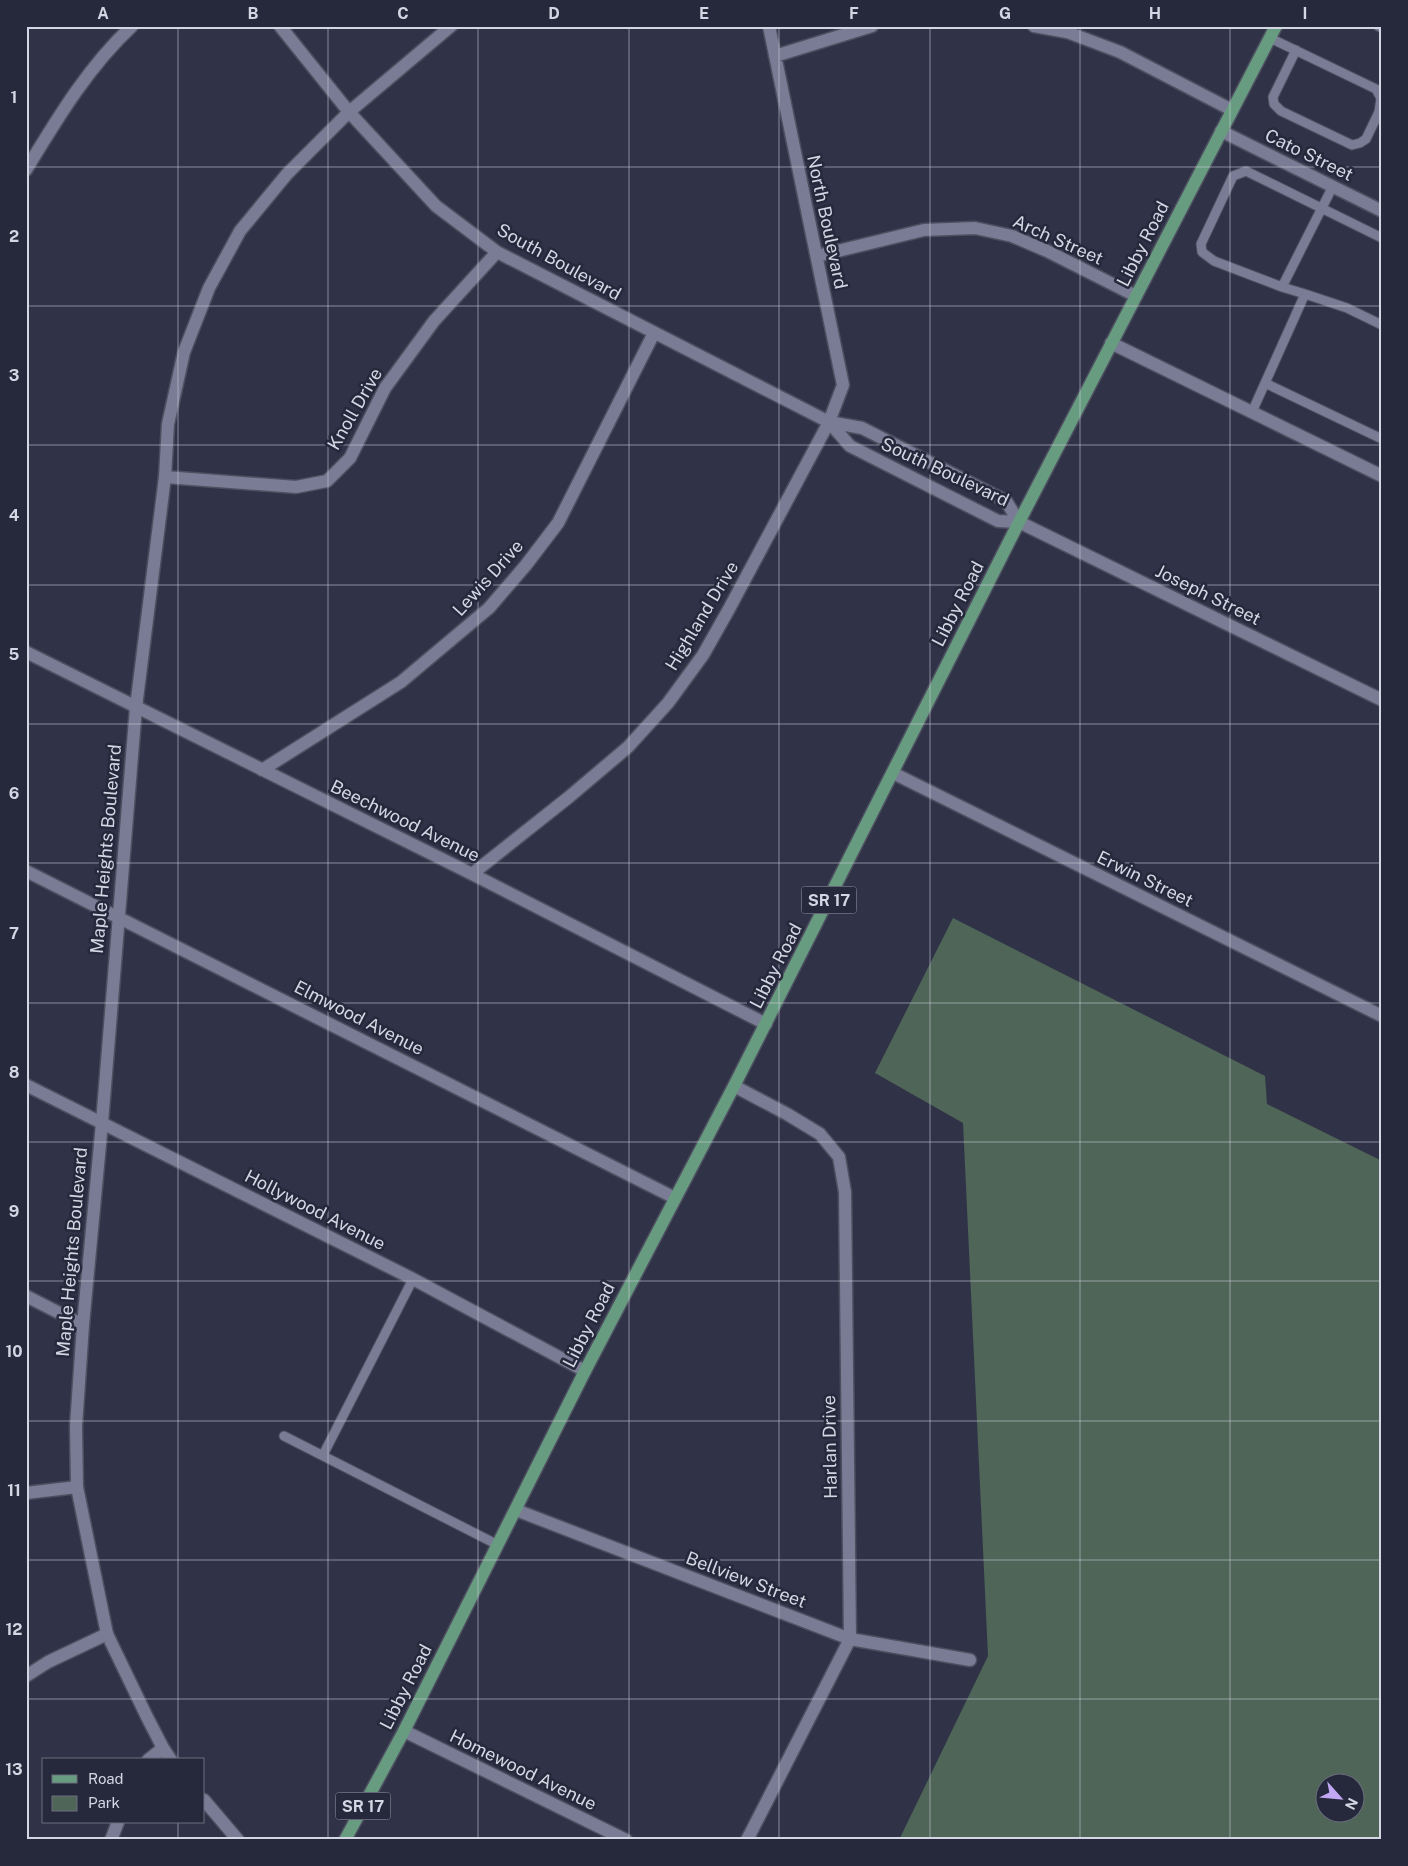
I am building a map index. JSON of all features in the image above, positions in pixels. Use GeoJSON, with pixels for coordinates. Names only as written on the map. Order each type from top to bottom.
{"type":"FeatureCollection","features":[{"type":"Feature","properties":{"kind":"main road","name":"Libby Road"},"geometry":{"type":"LineString","coordinates":[[345,1840],[404,1731],[585,1371],[766,1024],[1111,342],[1273,32]]}},
{"type":"Feature","properties":{"kind":"street"},"geometry":{"type":"LineString","coordinates":[[26,170],[58,117],[86,76],[132,26]]}},
{"type":"Feature","properties":{"kind":"street","name":"South Boulevard"},"geometry":{"type":"LineString","coordinates":[[280,26],[349,112],[436,206],[497,252],[829,422],[862,428],[1006,501],[1019,522]]}},
{"type":"Feature","properties":{"kind":"street","name":"Maple Heights Boulevard"},"geometry":{"type":"LineString","coordinates":[[170,1758],[107,1634],[77,1487],[76,1426],[83,1324],[102,1123],[136,707],[165,477],[168,424],[184,352],[209,288],[240,231],[287,174],[349,112],[451,26]]}},
{"type":"Feature","properties":{"kind":"street","name":"North Boulevard"},"geometry":{"type":"LineString","coordinates":[[769,26],[843,385],[829,422]]}},
{"type":"Feature","properties":{"kind":"street"},"geometry":{"type":"LineString","coordinates":[[775,56],[872,26]]}},
{"type":"Feature","properties":{"kind":"street"},"geometry":{"type":"LineString","coordinates":[[1034,26],[1067,32],[1120,52],[1232,110]]}},
{"type":"Feature","properties":{"kind":"street","name":"Cato Street"},"geometry":{"type":"LineString","coordinates":[[1221,131],[1382,211]]}},
{"type":"Feature","properties":{"kind":"street","name":"Arch Street"},"geometry":{"type":"LineString","coordinates":[[817,256],[924,230],[975,228],[1012,236],[1047,251],[1136,296]]}},
{"type":"Feature","properties":{"kind":"street","name":"Knoll Drive"},"geometry":{"type":"LineString","coordinates":[[165,477],[296,487],[327,481],[350,458],[385,388],[434,321],[497,252]]}},
{"type":"Feature","properties":{"kind":"street","name":"Lewis Drive"},"geometry":{"type":"LineString","coordinates":[[262,770],[401,682],[489,608],[526,565],[558,523],[654,333]]}},
{"type":"Feature","properties":{"kind":"street"},"geometry":{"type":"LineString","coordinates":[[1111,342],[1382,476]]}},
{"type":"Feature","properties":{"kind":"street","name":"South Boulevard"},"geometry":{"type":"LineString","coordinates":[[829,422],[850,446],[998,521],[1019,522]]}},
{"type":"Feature","properties":{"kind":"street","name":"Highland Drive"},"geometry":{"type":"LineString","coordinates":[[472,874],[570,797],[628,747],[668,702],[703,655],[829,422]]}},
{"type":"Feature","properties":{"kind":"street","name":"Joseph Street"},"geometry":{"type":"LineString","coordinates":[[1019,522],[1382,700]]}},
{"type":"Feature","properties":{"kind":"street","name":"Beechwood Avenue"},"geometry":{"type":"LineString","coordinates":[[26,652],[472,874],[766,1024]]}},
{"type":"Feature","properties":{"kind":"street","name":"Erwin Street"},"geometry":{"type":"LineString","coordinates":[[893,773],[1382,1016]]}},
{"type":"Feature","properties":{"kind":"street","name":"Elmwood Avenue"},"geometry":{"type":"LineString","coordinates":[[26,871],[675,1198]]}},
{"type":"Feature","properties":{"kind":"street","name":"Hollywood Avenue"},"geometry":{"type":"LineString","coordinates":[[26,1085],[413,1279],[585,1371]]}},
{"type":"Feature","properties":{"kind":"street","name":"Harlan Drive"},"geometry":{"type":"LineString","coordinates":[[734,1086],[788,1114],[820,1134],[839,1158],[846,1192],[850,1640],[747,1840]]}},
{"type":"Feature","properties":{"kind":"street"},"geometry":{"type":"LineString","coordinates":[[26,1296],[83,1324]]}},
{"type":"Feature","properties":{"kind":"street"},"geometry":{"type":"LineString","coordinates":[[26,1493],[77,1487]]}},
{"type":"Feature","properties":{"kind":"street","name":"Bellview Street"},"geometry":{"type":"LineString","coordinates":[[516,1510],[850,1640],[970,1660]]}},
{"type":"Feature","properties":{"kind":"street"},"geometry":{"type":"LineString","coordinates":[[26,1676],[48,1662],[107,1634]]}},
{"type":"Feature","properties":{"kind":"street","name":"Homewood Avenue"},"geometry":{"type":"LineString","coordinates":[[404,1731],[626,1840]]}},
{"type":"Feature","properties":{"kind":"street"},"geometry":{"type":"LineString","coordinates":[[150,1758],[163,1748]]}},
{"type":"Feature","properties":{"kind":"street"},"geometry":{"type":"LineString","coordinates":[[205,1801],[238,1840]]}},
{"type":"Feature","properties":{"kind":"street"},"geometry":{"type":"LineString","coordinates":[[111,1840],[117,1824]]}},
{"type":"Feature","properties":{"kind":"lane"},"geometry":{"type":"LineString","coordinates":[[1378,26],[1382,28]]}},
{"type":"Feature","properties":{"kind":"lane"},"geometry":{"type":"LineString","coordinates":[[1273,32],[1296,50],[1376,89],[1381,98],[1379,112],[1366,139],[1352,145],[1281,110],[1274,104],[1273,97],[1296,50]]}},
{"type":"Feature","properties":{"kind":"lane"},"geometry":{"type":"LineString","coordinates":[[1382,238],[1246,172],[1233,176],[1201,244],[1202,252],[1214,260],[1282,287],[1347,308],[1382,325]]}},
{"type":"Feature","properties":{"kind":"lane"},"geometry":{"type":"LineString","coordinates":[[1282,287],[1333,186]]}},
{"type":"Feature","properties":{"kind":"lane"},"geometry":{"type":"LineString","coordinates":[[1252,412],[1305,294]]}},
{"type":"Feature","properties":{"kind":"lane"},"geometry":{"type":"LineString","coordinates":[[1265,383],[1382,439]]}},
{"type":"Feature","properties":{"kind":"lane"},"geometry":{"type":"LineString","coordinates":[[322,1456],[413,1279]]}},
{"type":"Feature","properties":{"kind":"lane"},"geometry":{"type":"LineString","coordinates":[[284,1436],[498,1545]]}},
{"type":"Feature","properties":{"kind":"green space"},"geometry":{"type":"Polygon","coordinates":[[[953,918],[1265,1076],[1267,1104],[1382,1161],[1382,1840],[899,1840],[988,1656],[963,1123],[875,1073],[953,918]]]}}]}
